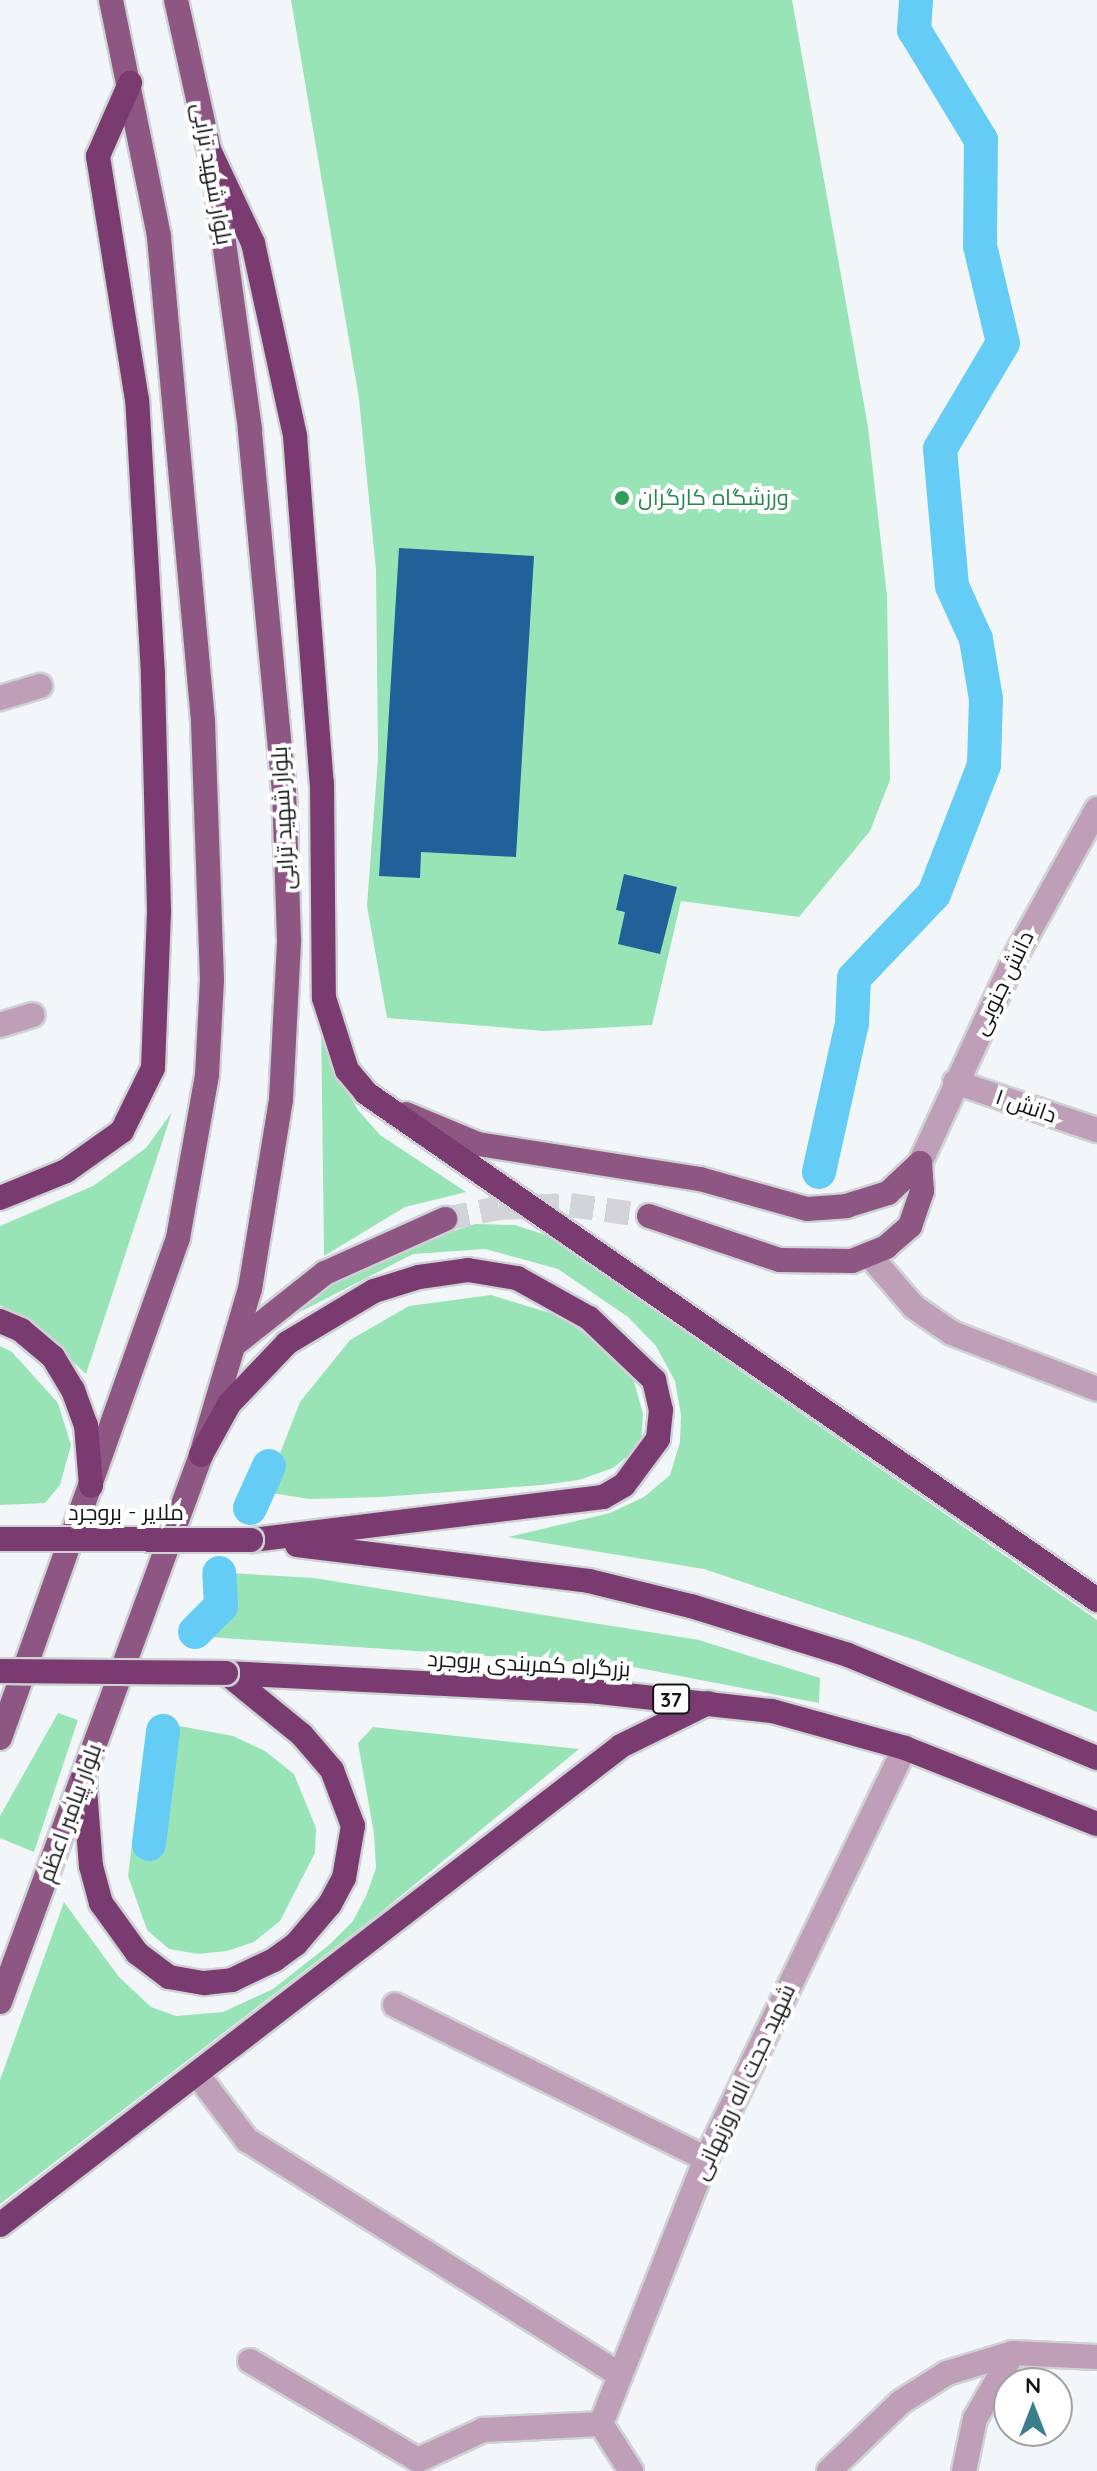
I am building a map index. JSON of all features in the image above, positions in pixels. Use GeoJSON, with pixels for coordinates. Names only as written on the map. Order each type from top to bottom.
{"type":"FeatureCollection","features":[{"type":"Feature","properties":{"kind":"highway"},"geometry":{"type":"LineString","coordinates":[[0,1198],[66,1171],[122,1131],[153,1068],[159,910],[153,674],[137,400],[98,156],[130,83]]}},
{"type":"Feature","properties":{"kind":"highway"},"geometry":{"type":"LineString","coordinates":[[210,152],[253,243],[295,436],[322,783],[324,998],[347,1070],[366,1093],[1097,1600]]}},
{"type":"Feature","properties":{"kind":"highway"},"geometry":{"type":"LineString","coordinates":[[201,1455],[229,1404],[287,1343],[374,1291],[419,1277],[468,1270],[517,1278],[589,1318],[654,1380],[661,1410],[658,1439],[634,1474],[603,1497],[251,1540]]}},
{"type":"Feature","properties":{"kind":"highway"},"geometry":{"type":"LineString","coordinates":[[0,1321],[21,1330],[53,1357],[73,1390],[86,1425],[91,1486]]}},
{"type":"Feature","properties":{"kind":"highway","name":"ملایر - بروجرد"},"geometry":{"type":"LineString","coordinates":[[0,1539],[251,1540]]}},
{"type":"Feature","properties":{"kind":"highway"},"geometry":{"type":"LineString","coordinates":[[251,1540],[589,1581],[691,1606],[848,1655],[1097,1758]]}},
{"type":"Feature","properties":{"kind":"highway","name":"37"},"geometry":{"type":"LineString","coordinates":[[0,1671],[226,1673]]}},
{"type":"Feature","properties":{"kind":"highway"},"geometry":{"type":"LineString","coordinates":[[84,1776],[89,1852],[101,1903],[137,1953],[169,1977],[204,1983],[232,1980],[274,1960],[330,1904],[344,1878],[353,1826],[332,1770],[302,1735],[226,1673]]}},
{"type":"Feature","properties":{"kind":"highway","name":"بزرگراه کمربندی بروجرد"},"geometry":{"type":"LineString","coordinates":[[226,1673],[711,1702],[832,1725],[905,1748],[1097,1824]]}},
{"type":"Feature","properties":{"kind":"highway"},"geometry":{"type":"LineString","coordinates":[[0,2225],[621,1746],[711,1702]]}},
{"type":"Feature","properties":{"kind":"main road"},"geometry":{"type":"LineString","coordinates":[[0,1738],[178,1238],[207,1075],[212,980],[203,721],[159,236],[111,0]]}},
{"type":"Feature","properties":{"kind":"main road","name":"بلوار شهید ترابی"},"geometry":{"type":"LineString","coordinates":[[140,1623],[201,1455],[234,1345],[266,1212],[281,1100],[289,940],[284,792],[250,429],[210,152],[176,0]]}},
{"type":"Feature","properties":{"kind":"main road"},"geometry":{"type":"LineString","coordinates":[[366,1093],[478,1144],[700,1179],[807,1209],[846,1206],[888,1193],[920,1163]]}},
{"type":"Feature","properties":{"kind":"main road"},"geometry":{"type":"LineString","coordinates":[[649,1216],[780,1260],[827,1263],[870,1256],[899,1237],[918,1211],[920,1163]]}},
{"type":"Feature","properties":{"kind":"main road"},"geometry":{"type":"LineString","coordinates":[[234,1345],[325,1273],[445,1219]]}},
{"type":"Feature","properties":{"kind":"main road","name":"بلوار پیامبر اعظم"},"geometry":{"type":"LineString","coordinates":[[0,2002],[140,1623]]}},
{"type":"Feature","properties":{"kind":"street"},"geometry":{"type":"LineString","coordinates":[[0,698],[40,686]]}},
{"type":"Feature","properties":{"kind":"street","name":"دانش جنوبی"},"geometry":{"type":"LineString","coordinates":[[920,1163],[955,1082],[1046,894],[1097,809]]}},
{"type":"Feature","properties":{"kind":"street"},"geometry":{"type":"LineString","coordinates":[[0,1025],[32,1015]]}},
{"type":"Feature","properties":{"kind":"street","name":"دانش ۱"},"geometry":{"type":"LineString","coordinates":[[955,1082],[1097,1130]]}},
{"type":"Feature","properties":{"kind":"street"},"geometry":{"type":"LineString","coordinates":[[870,1256],[914,1307],[952,1333],[1097,1389]]}},
{"type":"Feature","properties":{"kind":"street","name":"شهید حجت اله روزبهانی"},"geometry":{"type":"LineString","coordinates":[[601,2424],[706,2159],[905,1748]]}},
{"type":"Feature","properties":{"kind":"street"},"geometry":{"type":"LineString","coordinates":[[395,2005],[706,2159]]}},
{"type":"Feature","properties":{"kind":"street"},"geometry":{"type":"LineString","coordinates":[[197,2074],[247,2140],[620,2375]]}},
{"type":"Feature","properties":{"kind":"street"},"geometry":{"type":"LineString","coordinates":[[964,2471],[975,2419],[1013,2353]]}},
{"type":"Feature","properties":{"kind":"street"},"geometry":{"type":"LineString","coordinates":[[829,2471],[901,2402],[947,2373],[1013,2353],[1097,2357]]}},
{"type":"Feature","properties":{"kind":"street"},"geometry":{"type":"LineString","coordinates":[[250,2361],[411,2465],[483,2430],[601,2424],[631,2471]]}},
{"type":"Feature","properties":{"kind":"green space","name":"ورزشگاه کارگران"},"geometry":{"type":"Polygon","coordinates":[[[291,0],[792,0],[868,427],[887,596],[890,780],[870,831],[799,917],[681,901],[652,1025],[545,1031],[387,1018],[367,906],[378,758],[376,570],[359,399],[291,0]]]}},
{"type":"Feature","properties":{"kind":"green space"},"geometry":{"type":"Polygon","coordinates":[[[321,1019],[340,1078],[358,1110],[380,1135],[466,1192],[405,1207],[324,1256],[321,1019]]]}},
{"type":"Feature","properties":{"kind":"green space"},"geometry":{"type":"Polygon","coordinates":[[[172,1112],[86,1374],[37,1328],[0,1305],[0,1226],[93,1186],[146,1148],[172,1112]]]}},
{"type":"Feature","properties":{"kind":"green space"},"geometry":{"type":"Polygon","coordinates":[[[475,1224],[515,1225],[552,1237],[619,1279],[739,1370],[1097,1620],[1097,1712],[918,1641],[704,1569],[508,1537],[610,1513],[644,1497],[670,1475],[680,1442],[681,1415],[675,1381],[656,1346],[628,1317],[558,1269],[485,1249],[413,1254],[296,1314],[337,1280],[398,1249],[475,1224]]]}},
{"type":"Feature","properties":{"kind":"green space"},"geometry":{"type":"Polygon","coordinates":[[[491,1295],[560,1316],[619,1359],[632,1374],[643,1414],[641,1444],[613,1468],[579,1480],[542,1485],[309,1499],[265,1492],[300,1402],[350,1340],[409,1306],[491,1295]]]}},
{"type":"Feature","properties":{"kind":"green space"},"geometry":{"type":"Polygon","coordinates":[[[0,1346],[12,1352],[58,1403],[71,1445],[60,1485],[45,1503],[0,1505],[0,1346]]]}},
{"type":"Feature","properties":{"kind":"green space"},"geometry":{"type":"Polygon","coordinates":[[[229,1573],[314,1578],[699,1640],[820,1678],[819,1703],[623,1665],[208,1637],[235,1608],[229,1573]]]}},
{"type":"Feature","properties":{"kind":"green space"},"geometry":{"type":"Polygon","coordinates":[[[58,1713],[78,1720],[34,1852],[0,1838],[0,1816],[58,1713]]]}},
{"type":"Feature","properties":{"kind":"green space"},"geometry":{"type":"Polygon","coordinates":[[[174,1725],[233,1736],[265,1751],[294,1774],[316,1828],[315,1853],[280,1921],[254,1942],[227,1951],[198,1954],[169,1949],[147,1930],[128,1876],[138,1795],[150,1761],[174,1725]]]}},
{"type":"Feature","properties":{"kind":"green space"},"geometry":{"type":"Polygon","coordinates":[[[373,1727],[579,1749],[380,1913],[0,2204],[0,2080],[64,1902],[119,1977],[151,2007],[176,2016],[223,2012],[273,1989],[329,1945],[353,1921],[366,1896],[376,1868],[374,1834],[358,1743],[373,1727]]]}},
{"type":"Feature","properties":{"kind":"building"},"geometry":{"type":"Polygon","coordinates":[[[399,548],[534,556],[516,857],[421,852],[420,878],[379,876],[399,548]]]}},
{"type":"Feature","properties":{"kind":"building"},"geometry":{"type":"Polygon","coordinates":[[[624,874],[677,887],[660,954],[618,944],[625,912],[616,910],[624,874]]]}},
{"type":"Feature","properties":{"kind":"waterway"},"geometry":{"type":"LineString","coordinates":[[819,1172],[852,1023],[854,978],[934,894],[984,765],[986,699],[976,639],[952,586],[940,449],[1003,343],[980,246],[981,140],[914,30],[916,0]]}},
{"type":"Feature","properties":{"kind":"waterway"},"geometry":{"type":"LineString","coordinates":[[250,1508],[269,1466]]}},
{"type":"Feature","properties":{"kind":"waterway"},"geometry":{"type":"LineString","coordinates":[[195,1632],[221,1606],[219,1573]]}},
{"type":"Feature","properties":{"kind":"waterway"},"geometry":{"type":"LineString","coordinates":[[149,1844],[163,1731]]}},
{"type":"Feature","properties":{"kind":"tunnel"},"geometry":{"type":"LineString","coordinates":[[445,1219],[499,1208],[570,1205],[649,1216]]}},
{"type":"Feature","properties":{"kind":"place","name":"ورزشگاه کارگران"},"geometry":{"type":"Point","coordinates":[622,498]}}]}
